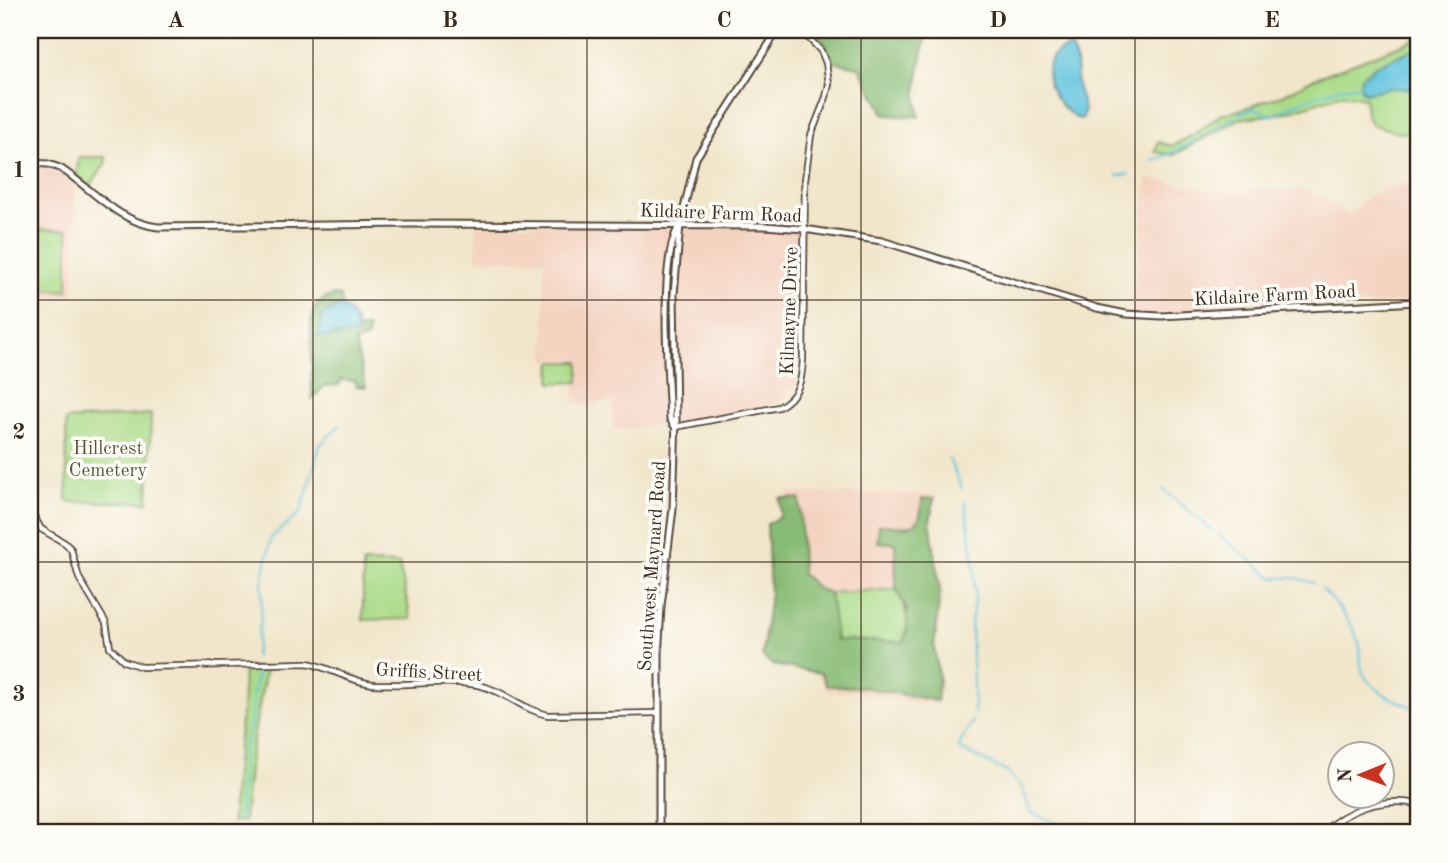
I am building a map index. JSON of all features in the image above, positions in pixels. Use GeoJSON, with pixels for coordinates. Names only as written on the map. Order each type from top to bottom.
{"type":"FeatureCollection","features":[{"type":"Feature","properties":{"kind":"main road"},"geometry":{"type":"LineString","coordinates":[[680,225],[696,158],[778,30]]}},
{"type":"Feature","properties":{"kind":"main road","name":"Kildaire Farm Road"},"geometry":{"type":"LineString","coordinates":[[30,163],[60,168],[125,218],[158,227],[410,224],[680,225],[804,229],[882,241],[1097,308],[1126,314],[1178,315],[1418,302]]}},
{"type":"Feature","properties":{"kind":"main road","name":"Southwest Maynard Road"},"geometry":{"type":"LineString","coordinates":[[675,427],[670,421],[667,306],[668,268],[673,235],[680,225]]}},
{"type":"Feature","properties":{"kind":"main road","name":"Southwest Maynard Road"},"geometry":{"type":"LineString","coordinates":[[659,833],[661,606],[672,520],[675,427],[674,294],[680,225]]}},
{"type":"Feature","properties":{"kind":"main road"},"geometry":{"type":"LineString","coordinates":[[667,306],[670,309],[671,331],[675,344]]}},
{"type":"Feature","properties":{"kind":"street","name":"Kilmayne Drive"},"geometry":{"type":"LineString","coordinates":[[675,427],[774,409],[786,403],[796,393],[803,375],[804,189],[810,141],[829,84],[826,62],[821,51],[802,30]]}},
{"type":"Feature","properties":{"kind":"street","name":"Griffis Street"},"geometry":{"type":"LineString","coordinates":[[30,509],[41,529],[71,549],[79,579],[105,620],[111,650],[124,661],[137,666],[307,663],[375,684],[479,685],[533,711],[548,715],[659,713]]}},
{"type":"Feature","properties":{"kind":"street"},"geometry":{"type":"LineString","coordinates":[[1322,833],[1332,823],[1364,807],[1383,802],[1418,804]]}},
{"type":"Feature","properties":{"kind":"shaded area"},"geometry":{"type":"Polygon","coordinates":[[[30,163],[53,165],[75,178],[75,296],[30,296],[30,163]]]}},
{"type":"Feature","properties":{"kind":"shaded area"},"geometry":{"type":"Polygon","coordinates":[[[1147,178],[1235,192],[1250,192],[1251,189],[1300,189],[1320,195],[1349,215],[1367,198],[1381,190],[1418,181],[1418,302],[1133,315],[1132,303],[1147,178]]]}},
{"type":"Feature","properties":{"kind":"shaded area"},"geometry":{"type":"Polygon","coordinates":[[[476,224],[715,225],[804,229],[803,335],[796,385],[785,399],[769,406],[687,422],[613,430],[612,402],[574,404],[575,360],[545,360],[544,259],[476,260],[476,224]]]}},
{"type":"Feature","properties":{"kind":"shaded area"},"geometry":{"type":"Polygon","coordinates":[[[788,492],[936,495],[931,518],[942,591],[936,653],[941,685],[939,703],[909,702],[853,692],[828,693],[777,597],[788,492]]]}},
{"type":"Feature","properties":{"kind":"green space"},"geometry":{"type":"Polygon","coordinates":[[[811,30],[926,30],[917,88],[919,117],[885,115],[859,67],[833,62],[825,44],[811,30]]]}},
{"type":"Feature","properties":{"kind":"green space"},"geometry":{"type":"Polygon","coordinates":[[[1418,36],[1418,132],[1399,133],[1371,124],[1366,114],[1365,98],[1343,94],[1284,113],[1239,119],[1174,155],[1155,152],[1158,142],[1172,146],[1198,132],[1221,114],[1285,94],[1313,79],[1418,36]]]}},
{"type":"Feature","properties":{"kind":"green space"},"geometry":{"type":"Polygon","coordinates":[[[79,157],[106,157],[105,164],[90,186],[76,175],[79,157]]]}},
{"type":"Feature","properties":{"kind":"green space"},"geometry":{"type":"Polygon","coordinates":[[[30,229],[68,230],[68,291],[30,288],[30,229]]]}},
{"type":"Feature","properties":{"kind":"green space"},"geometry":{"type":"Polygon","coordinates":[[[334,295],[341,296],[342,306],[339,306],[319,337],[357,334],[357,328],[368,328],[368,338],[355,342],[366,387],[356,386],[356,381],[341,380],[339,385],[324,386],[312,399],[312,317],[317,304],[334,295]]]}},
{"type":"Feature","properties":{"kind":"green space"},"geometry":{"type":"Polygon","coordinates":[[[552,362],[579,362],[579,382],[551,383],[552,362]]]}},
{"type":"Feature","properties":{"kind":"green space","name":"Hillcrest Cemetery"},"geometry":{"type":"Polygon","coordinates":[[[151,414],[148,502],[67,502],[66,420],[151,414]]]}},
{"type":"Feature","properties":{"kind":"green space"},"geometry":{"type":"Polygon","coordinates":[[[780,498],[800,499],[802,574],[819,589],[830,593],[836,640],[903,642],[907,633],[907,609],[896,589],[895,543],[877,542],[879,525],[911,526],[919,519],[922,499],[934,498],[930,521],[940,591],[934,647],[939,677],[937,701],[863,687],[827,686],[821,673],[773,665],[762,656],[770,594],[767,524],[781,516],[780,498]]]}},
{"type":"Feature","properties":{"kind":"green space"},"geometry":{"type":"Polygon","coordinates":[[[363,563],[399,564],[411,619],[363,620],[363,563]]]}},
{"type":"Feature","properties":{"kind":"green space"},"geometry":{"type":"Polygon","coordinates":[[[896,589],[906,614],[907,628],[903,642],[836,641],[830,593],[896,589]]]}},
{"type":"Feature","properties":{"kind":"green space"},"geometry":{"type":"Polygon","coordinates":[[[244,667],[266,668],[250,756],[244,821],[232,822],[242,712],[244,667]]]}},
{"type":"Feature","properties":{"kind":"water"},"geometry":{"type":"Polygon","coordinates":[[[1068,47],[1076,60],[1077,85],[1084,109],[1083,118],[1078,119],[1060,104],[1049,83],[1047,72],[1056,54],[1068,47]]]}},
{"type":"Feature","properties":{"kind":"water"},"geometry":{"type":"Polygon","coordinates":[[[1418,47],[1418,89],[1388,88],[1364,93],[1360,86],[1361,77],[1377,65],[1418,47]]]}},
{"type":"Feature","properties":{"kind":"water"},"geometry":{"type":"Polygon","coordinates":[[[339,306],[353,317],[357,334],[318,337],[322,315],[339,306]]]}},
{"type":"Feature","properties":{"kind":"waterway"},"geometry":{"type":"LineString","coordinates":[[1238,115],[1254,108],[1271,116],[1301,101],[1339,88],[1361,85]]}},
{"type":"Feature","properties":{"kind":"waterway"},"geometry":{"type":"LineString","coordinates":[[1151,160],[1189,144],[1235,117]]}},
{"type":"Feature","properties":{"kind":"waterway"},"geometry":{"type":"LineString","coordinates":[[1117,176],[1129,174]]}},
{"type":"Feature","properties":{"kind":"waterway"},"geometry":{"type":"LineString","coordinates":[[255,656],[261,617],[262,583],[271,538],[301,512],[320,445],[340,425]]}},
{"type":"Feature","properties":{"kind":"waterway"},"geometry":{"type":"LineString","coordinates":[[949,459],[962,488]]}},
{"type":"Feature","properties":{"kind":"waterway"},"geometry":{"type":"LineString","coordinates":[[1163,489],[1213,531]]}},
{"type":"Feature","properties":{"kind":"waterway"},"geometry":{"type":"LineString","coordinates":[[965,501],[974,563],[975,595],[971,624],[974,713]]}},
{"type":"Feature","properties":{"kind":"waterway"},"geometry":{"type":"LineString","coordinates":[[1219,535],[1273,578],[1297,578],[1314,583]]}},
{"type":"Feature","properties":{"kind":"waterway"},"geometry":{"type":"LineString","coordinates":[[1322,589],[1352,628],[1359,643],[1362,671],[1369,682],[1388,697],[1418,709]]}},
{"type":"Feature","properties":{"kind":"waterway"},"geometry":{"type":"LineString","coordinates":[[239,820],[243,752],[250,728],[258,669]]}},
{"type":"Feature","properties":{"kind":"waterway"},"geometry":{"type":"LineString","coordinates":[[973,721],[959,745],[960,749],[1007,772],[1023,789],[1030,812],[1062,826],[1070,833]]}},
{"type":"Feature","properties":{"kind":"waterway"},"geometry":{"type":"LineString","coordinates":[[242,828],[242,833]]}}]}
